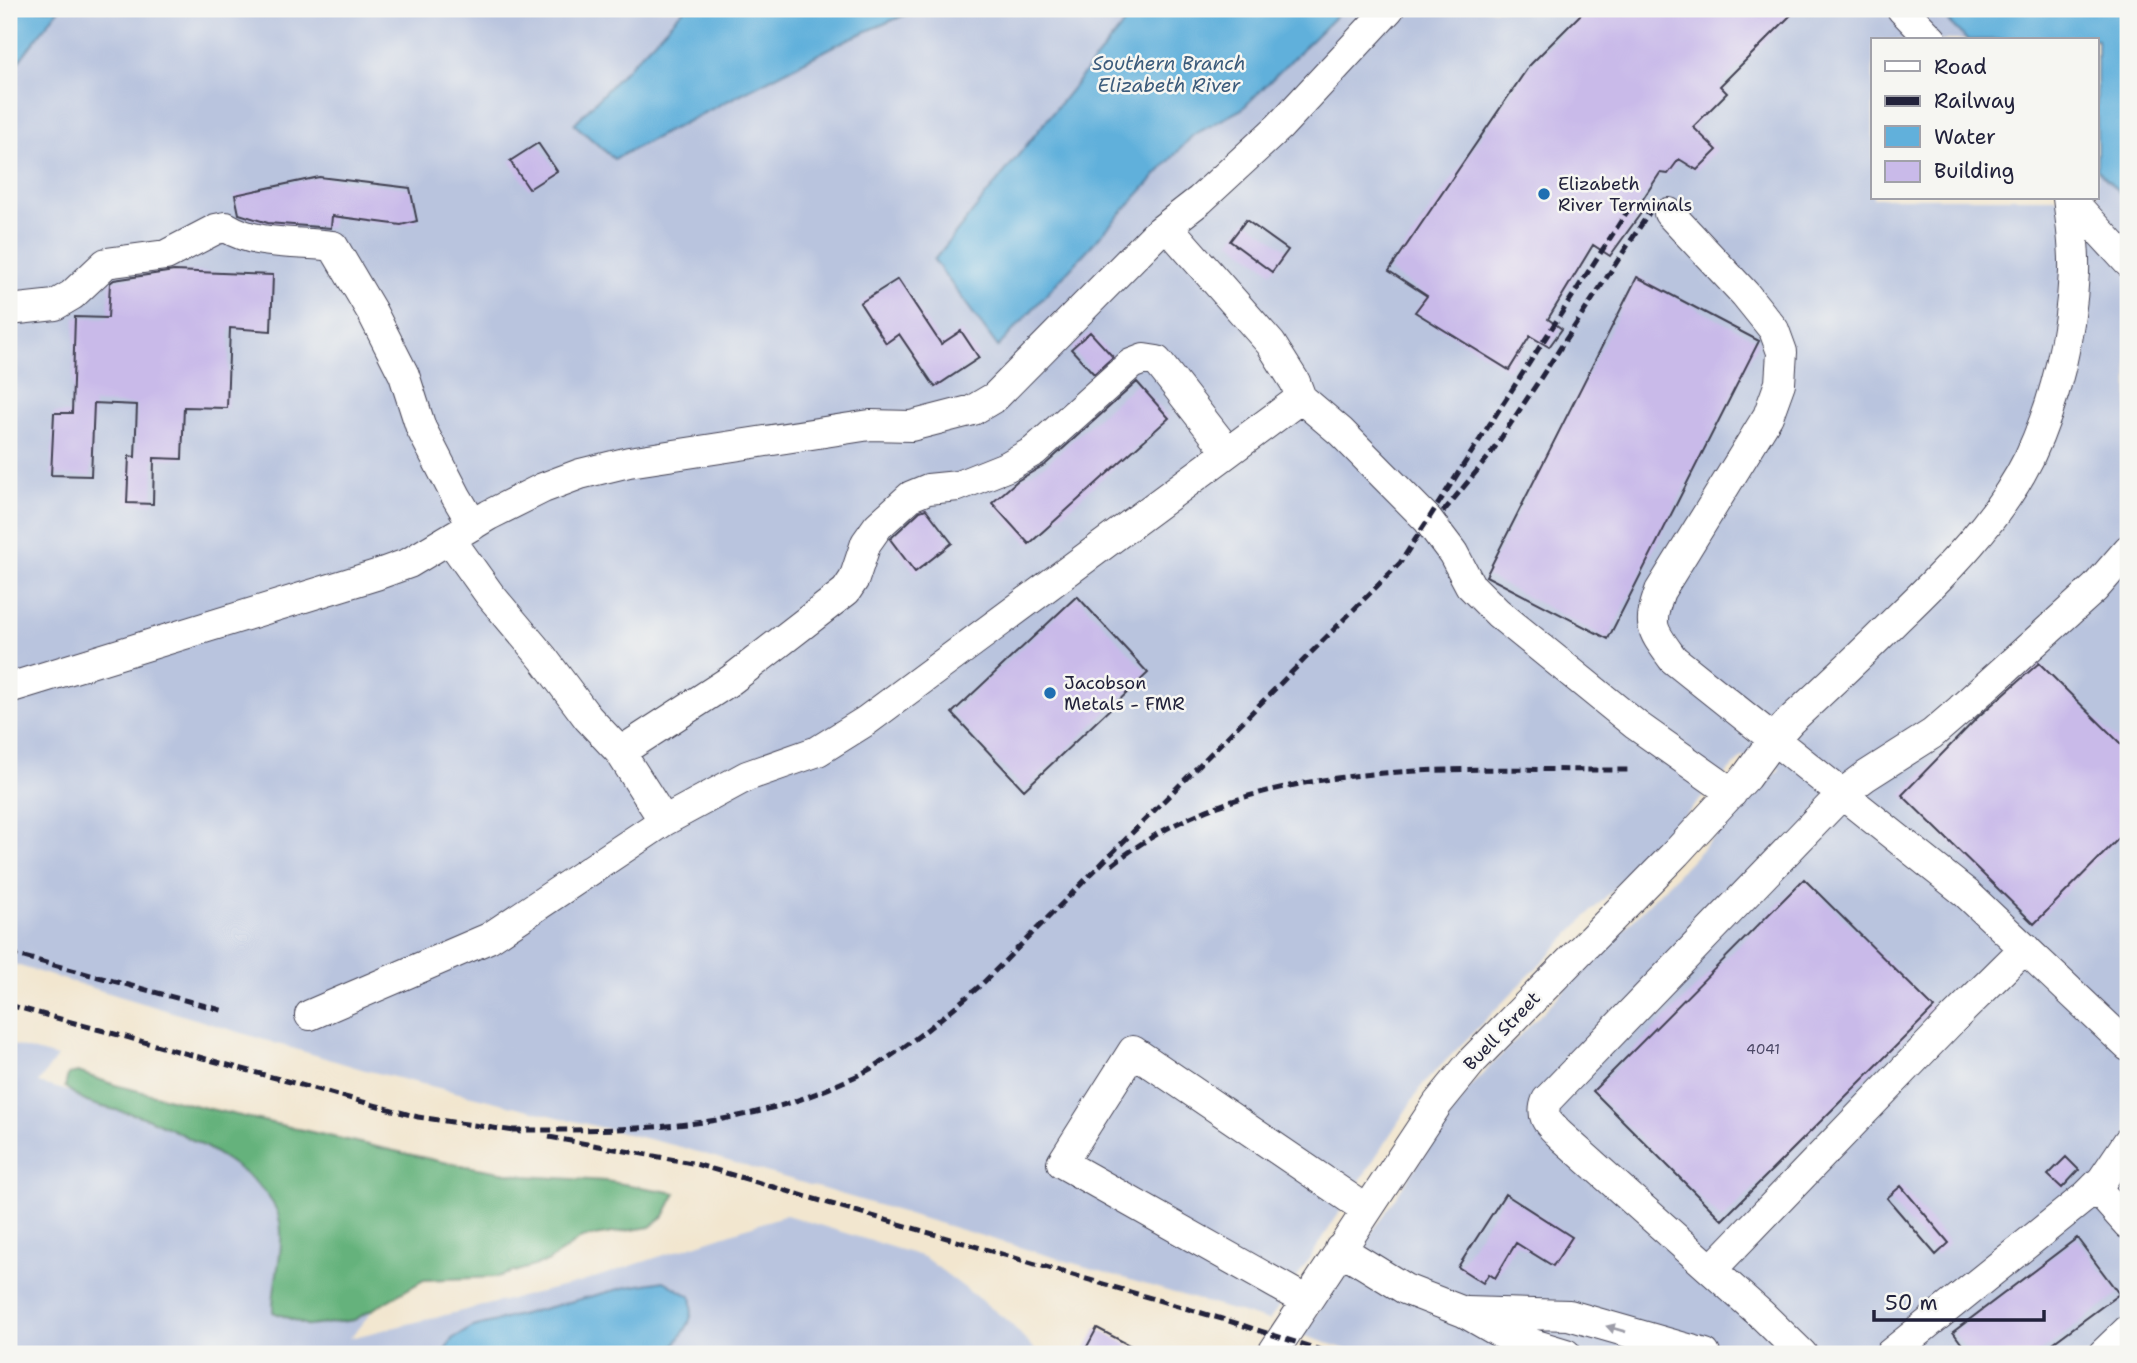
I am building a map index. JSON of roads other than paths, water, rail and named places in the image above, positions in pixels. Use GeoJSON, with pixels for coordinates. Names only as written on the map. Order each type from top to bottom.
{"type":"FeatureCollection","features":[{"type":"Feature","properties":{"kind":"street"},"geometry":{"type":"LineString","coordinates":[[9,688],[409,563],[543,488],[580,474],[629,462],[870,425],[911,426],[973,410],[995,397],[1167,226],[1200,200],[1279,127],[1389,9]]}},
{"type":"Feature","properties":{"kind":"street"},"geometry":{"type":"LineString","coordinates":[[1902,9],[1930,38]]}},
{"type":"Feature","properties":{"kind":"street","name":"Buell Street"},"geometry":{"type":"LineString","coordinates":[[1272,1354],[1438,1103],[1473,1060],[1676,853],[1731,793],[1773,740],[1936,581],[1978,534],[2003,500],[2028,458],[2049,408],[2070,316],[2073,252],[2068,200]]}},
{"type":"Feature","properties":{"kind":"street"},"geometry":{"type":"LineString","coordinates":[[2070,200],[2128,262]]}},
{"type":"Feature","properties":{"kind":"street"},"geometry":{"type":"LineString","coordinates":[[1669,213],[1745,294],[1774,330],[1782,352],[1780,383],[1768,416],[1660,592],[1652,613],[1653,631],[1673,659],[1966,893],[2128,1046]]}},
{"type":"Feature","properties":{"kind":"street"},"geometry":{"type":"LineString","coordinates":[[1167,226],[1271,344],[1295,382],[1301,398],[1341,432],[1428,520],[1453,553],[1470,585],[1499,613],[1636,725],[1731,793]]}},
{"type":"Feature","properties":{"kind":"street"},"geometry":{"type":"LineString","coordinates":[[9,310],[55,305],[72,295],[106,263],[166,255],[216,229],[226,228],[237,234],[279,244],[307,242],[333,246],[372,312],[404,376],[421,428],[456,496],[462,532],[491,595],[588,718],[620,752],[664,821]]}},
{"type":"Feature","properties":{"kind":"street"},"geometry":{"type":"LineString","coordinates":[[620,752],[731,680],[846,591],[854,579],[866,543],[878,526],[911,496],[928,489],[958,486],[1008,467],[1034,451],[1131,365],[1144,359],[1157,361],[1228,452]]}},
{"type":"Feature","properties":{"kind":"street"},"geometry":{"type":"LineString","coordinates":[[310,1015],[489,938],[664,821],[747,776],[818,751],[866,721],[1301,398]]}},
{"type":"Feature","properties":{"kind":"street"},"geometry":{"type":"LineString","coordinates":[[1802,1354],[1712,1269],[1560,1135],[1545,1120],[1543,1109],[1547,1100],[1842,794],[1932,734],[1952,717],[2095,588],[2128,550]]}},
{"type":"Feature","properties":{"kind":"street"},"geometry":{"type":"LineString","coordinates":[[1712,1269],[2025,948]]}},
{"type":"Feature","properties":{"kind":"street"},"geometry":{"type":"LineString","coordinates":[[1307,1301],[1062,1163],[1133,1052],[1367,1210]]}},
{"type":"Feature","properties":{"kind":"street"},"geometry":{"type":"LineString","coordinates":[[1890,1354],[2095,1187],[2128,1142]]}},
{"type":"Feature","properties":{"kind":"street"},"geometry":{"type":"LineString","coordinates":[[2095,1187],[2128,1224]]}},
{"type":"Feature","properties":{"kind":"street"},"geometry":{"type":"LineString","coordinates":[[1340,1250],[1405,1289],[1464,1312],[1506,1336],[1566,1354]]}},
{"type":"Feature","properties":{"kind":"street"},"geometry":{"type":"LineString","coordinates":[[1464,1312],[1569,1315],[1705,1354]]}},
{"type":"Feature","properties":{"kind":"street"},"geometry":{"type":"LineString","coordinates":[[2103,1354],[2128,1330]]}},
{"type":"Feature","properties":{"kind":"water"},"geometry":{"type":"Polygon","coordinates":[[[9,9],[59,9],[16,65],[9,86],[9,9]]]}},
{"type":"Feature","properties":{"kind":"water"},"geometry":{"type":"Polygon","coordinates":[[[684,9],[919,9],[846,40],[614,159],[574,124],[684,9]]]}},
{"type":"Feature","properties":{"kind":"water","name":"Southern Branch Elizabeth River"},"geometry":{"type":"Polygon","coordinates":[[[1136,9],[1343,9],[1242,109],[1193,135],[998,347],[934,260],[1136,9]]]}},
{"type":"Feature","properties":{"kind":"water"},"geometry":{"type":"Polygon","coordinates":[[[1936,9],[2128,9],[2128,201],[2098,170],[2098,38],[1965,38],[1936,9]]]}},
{"type":"Feature","properties":{"kind":"water"},"geometry":{"type":"Polygon","coordinates":[[[664,1281],[691,1297],[692,1306],[687,1327],[668,1354],[443,1354],[452,1339],[473,1327],[627,1287],[664,1281]]]}},
{"type":"Feature","properties":{"kind":"railway"},"geometry":{"type":"LineString","coordinates":[[512,1130],[634,1128],[754,1113],[793,1102],[865,1072],[954,1008],[981,985],[1400,563],[1634,201]]}},
{"type":"Feature","properties":{"kind":"railway"},"geometry":{"type":"LineString","coordinates":[[1443,512],[1490,455],[1651,210]]}},
{"type":"Feature","properties":{"kind":"railway"},"geometry":{"type":"LineString","coordinates":[[1112,865],[1168,828],[1229,802],[1294,785],[1361,775],[1430,770],[1632,770]]}},
{"type":"Feature","properties":{"kind":"railway"},"geometry":{"type":"LineString","coordinates":[[9,953],[225,1011]]}},
{"type":"Feature","properties":{"kind":"railway"},"geometry":{"type":"LineString","coordinates":[[9,1005],[418,1117],[521,1132]]}},
{"type":"Feature","properties":{"kind":"railway"},"geometry":{"type":"LineString","coordinates":[[549,1137],[692,1163],[1333,1354]]}},
{"type":"Feature","properties":{"kind":"place","name":"Elizabeth River Terminals"},"geometry":{"type":"Point","coordinates":[1544,194]}},
{"type":"Feature","properties":{"kind":"place","name":"Jacobson Metals - FMR"},"geometry":{"type":"Point","coordinates":[1050,693]}}]}
